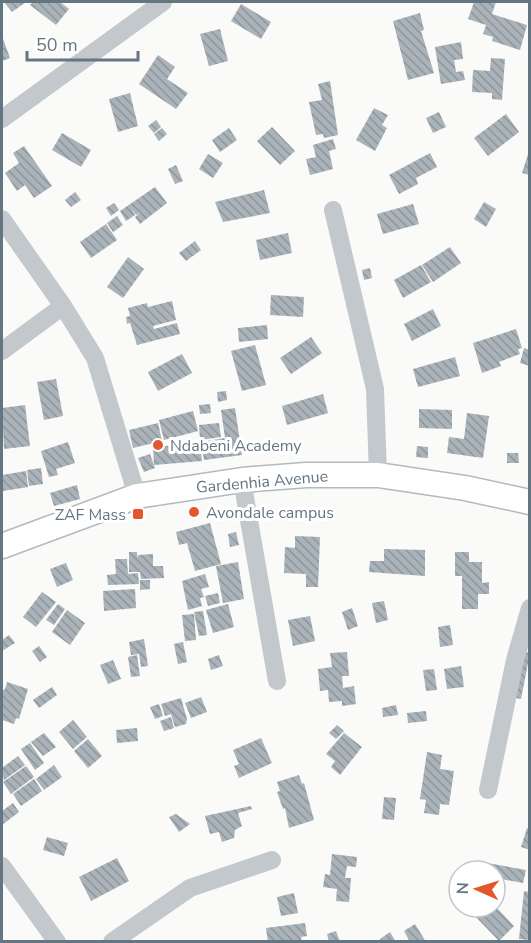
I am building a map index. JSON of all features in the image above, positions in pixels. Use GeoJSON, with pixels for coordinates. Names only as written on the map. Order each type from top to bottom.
{"type":"FeatureCollection","features":[{"type":"Feature","properties":{"kind":"main road","name":"Gardenhia Avenue"},"geometry":{"type":"LineString","coordinates":[[2,546],[136,496],[242,480],[306,475],[378,475],[465,488],[530,502]]}},
{"type":"Feature","properties":{"kind":"street"},"geometry":{"type":"LineString","coordinates":[[2,119],[163,2]]}},
{"type":"Feature","properties":{"kind":"street"},"geometry":{"type":"LineString","coordinates":[[333,210],[372,372],[377,408],[378,475]]}},
{"type":"Feature","properties":{"kind":"street"},"geometry":{"type":"LineString","coordinates":[[2,219],[86,340],[102,375],[136,496]]}},
{"type":"Feature","properties":{"kind":"street"},"geometry":{"type":"LineString","coordinates":[[2,351],[63,306]]}},
{"type":"Feature","properties":{"kind":"street"},"geometry":{"type":"LineString","coordinates":[[242,480],[277,681]]}},
{"type":"Feature","properties":{"kind":"street"},"geometry":{"type":"LineString","coordinates":[[488,790],[515,660],[530,608]]}},
{"type":"Feature","properties":{"kind":"street"},"geometry":{"type":"LineString","coordinates":[[112,942],[190,888],[272,860]]}},
{"type":"Feature","properties":{"kind":"street"},"geometry":{"type":"LineString","coordinates":[[2,866],[57,942]]}},
{"type":"Feature","properties":{"kind":"building"},"geometry":{"type":"Polygon","coordinates":[[[4,2],[26,2],[12,12],[4,2]]]}},
{"type":"Feature","properties":{"kind":"building"},"geometry":{"type":"Polygon","coordinates":[[[33,2],[60,2],[69,9],[56,25],[30,5],[33,2]]]}},
{"type":"Feature","properties":{"kind":"building"},"geometry":{"type":"Polygon","coordinates":[[[474,2],[496,2],[492,14],[527,25],[520,50],[492,41],[493,37],[483,34],[486,25],[468,19],[474,2]]]}},
{"type":"Feature","properties":{"kind":"building"},"geometry":{"type":"Polygon","coordinates":[[[241,4],[271,22],[261,39],[231,21],[241,4]]]}},
{"type":"Feature","properties":{"kind":"building"},"geometry":{"type":"Polygon","coordinates":[[[420,13],[424,30],[421,31],[434,73],[408,80],[393,21],[420,13]]]}},
{"type":"Feature","properties":{"kind":"building"},"geometry":{"type":"Polygon","coordinates":[[[220,29],[228,61],[209,66],[200,34],[220,29]]]}},
{"type":"Feature","properties":{"kind":"building"},"geometry":{"type":"Polygon","coordinates":[[[2,36],[10,58],[2,61],[2,36]]]}},
{"type":"Feature","properties":{"kind":"building"},"geometry":{"type":"Polygon","coordinates":[[[461,42],[463,59],[454,60],[456,72],[463,71],[465,80],[441,84],[435,47],[461,42]]]}},
{"type":"Feature","properties":{"kind":"building"},"geometry":{"type":"Polygon","coordinates":[[[158,55],[175,67],[167,79],[188,93],[176,109],[139,84],[158,55]]]}},
{"type":"Feature","properties":{"kind":"building"},"geometry":{"type":"Polygon","coordinates":[[[491,58],[505,59],[502,100],[492,99],[492,93],[472,92],[473,70],[490,71],[491,58]]]}},
{"type":"Feature","properties":{"kind":"building"},"geometry":{"type":"Polygon","coordinates":[[[330,81],[338,135],[324,138],[323,134],[316,135],[309,102],[322,100],[318,84],[330,81]]]}},
{"type":"Feature","properties":{"kind":"building"},"geometry":{"type":"Polygon","coordinates":[[[130,93],[138,126],[118,132],[109,99],[130,93]]]}},
{"type":"Feature","properties":{"kind":"building"},"geometry":{"type":"Polygon","coordinates":[[[374,108],[388,115],[382,125],[387,128],[375,151],[356,140],[374,108]]]}},
{"type":"Feature","properties":{"kind":"building"},"geometry":{"type":"Polygon","coordinates":[[[439,112],[446,127],[433,133],[426,118],[439,112]]]}},
{"type":"Feature","properties":{"kind":"building"},"geometry":{"type":"Polygon","coordinates":[[[506,114],[519,132],[488,156],[474,138],[506,114]]]}},
{"type":"Feature","properties":{"kind":"building"},"geometry":{"type":"Polygon","coordinates":[[[156,120],[161,127],[154,133],[148,126],[156,120]]]}},
{"type":"Feature","properties":{"kind":"building"},"geometry":{"type":"Polygon","coordinates":[[[272,127],[295,151],[280,165],[257,141],[272,127]]]}},
{"type":"Feature","properties":{"kind":"building"},"geometry":{"type":"Polygon","coordinates":[[[162,128],[167,134],[159,141],[154,134],[162,128]]]}},
{"type":"Feature","properties":{"kind":"building"},"geometry":{"type":"Polygon","coordinates":[[[229,128],[237,140],[220,152],[212,140],[229,128]]]}},
{"type":"Feature","properties":{"kind":"building"},"geometry":{"type":"Polygon","coordinates":[[[62,133],[91,150],[81,167],[52,150],[62,133]]]}},
{"type":"Feature","properties":{"kind":"building"},"geometry":{"type":"Polygon","coordinates":[[[333,139],[336,149],[329,151],[333,169],[310,175],[306,159],[316,157],[313,145],[333,139]]]}},
{"type":"Feature","properties":{"kind":"building"},"geometry":{"type":"Polygon","coordinates":[[[24,146],[52,186],[34,198],[25,185],[17,191],[5,173],[19,163],[13,153],[24,146]]]}},
{"type":"Feature","properties":{"kind":"building"},"geometry":{"type":"Polygon","coordinates":[[[530,151],[530,175],[522,173],[530,151]]]}},
{"type":"Feature","properties":{"kind":"building"},"geometry":{"type":"Polygon","coordinates":[[[430,153],[437,167],[416,178],[418,184],[399,194],[389,175],[430,153]]]}},
{"type":"Feature","properties":{"kind":"building"},"geometry":{"type":"Polygon","coordinates":[[[208,154],[223,163],[213,178],[199,169],[208,154]]]}},
{"type":"Feature","properties":{"kind":"building"},"geometry":{"type":"Polygon","coordinates":[[[176,165],[183,181],[175,184],[168,169],[176,165]]]}},
{"type":"Feature","properties":{"kind":"building"},"geometry":{"type":"Polygon","coordinates":[[[155,187],[167,203],[140,224],[135,217],[141,212],[136,215],[132,209],[135,215],[126,221],[120,211],[155,187]]]}},
{"type":"Feature","properties":{"kind":"building"},"geometry":{"type":"Polygon","coordinates":[[[264,190],[270,213],[223,222],[215,202],[264,190]]]}},
{"type":"Feature","properties":{"kind":"building"},"geometry":{"type":"Polygon","coordinates":[[[75,192],[81,200],[71,207],[65,200],[75,192]]]}},
{"type":"Feature","properties":{"kind":"building"},"geometry":{"type":"Polygon","coordinates":[[[484,202],[496,209],[486,227],[474,219],[484,202]]]}},
{"type":"Feature","properties":{"kind":"building"},"geometry":{"type":"Polygon","coordinates":[[[114,203],[119,210],[111,216],[106,208],[114,203]]]}},
{"type":"Feature","properties":{"kind":"building"},"geometry":{"type":"Polygon","coordinates":[[[413,204],[419,224],[383,234],[377,214],[413,204]]]}},
{"type":"Feature","properties":{"kind":"building"},"geometry":{"type":"Polygon","coordinates":[[[117,216],[123,225],[113,232],[107,223],[117,216]]]}},
{"type":"Feature","properties":{"kind":"building"},"geometry":{"type":"Polygon","coordinates":[[[106,224],[117,240],[91,258],[80,242],[106,224]]]}},
{"type":"Feature","properties":{"kind":"building"},"geometry":{"type":"Polygon","coordinates":[[[288,233],[292,253],[260,260],[256,240],[288,233]]]}},
{"type":"Feature","properties":{"kind":"building"},"geometry":{"type":"Polygon","coordinates":[[[195,241],[201,250],[186,261],[179,253],[195,241]]]}},
{"type":"Feature","properties":{"kind":"building"},"geometry":{"type":"Polygon","coordinates":[[[450,247],[461,263],[433,282],[422,265],[450,247]]]}},
{"type":"Feature","properties":{"kind":"building"},"geometry":{"type":"Polygon","coordinates":[[[128,257],[144,269],[123,298],[107,287],[128,257]]]}},
{"type":"Feature","properties":{"kind":"building"},"geometry":{"type":"Polygon","coordinates":[[[421,265],[431,282],[403,298],[394,280],[421,265]]]}},
{"type":"Feature","properties":{"kind":"building"},"geometry":{"type":"Polygon","coordinates":[[[370,268],[372,278],[364,280],[362,270],[370,268]]]}},
{"type":"Feature","properties":{"kind":"building"},"geometry":{"type":"Polygon","coordinates":[[[271,295],[304,297],[303,317],[270,315],[271,295]]]}},
{"type":"Feature","properties":{"kind":"building"},"geometry":{"type":"Polygon","coordinates":[[[172,301],[176,320],[153,326],[154,329],[177,323],[180,334],[137,345],[130,323],[127,324],[126,317],[130,316],[128,308],[147,303],[148,307],[172,301]]]}},
{"type":"Feature","properties":{"kind":"building"},"geometry":{"type":"Polygon","coordinates":[[[433,309],[441,326],[412,341],[404,324],[433,309]]]}},
{"type":"Feature","properties":{"kind":"building"},"geometry":{"type":"Polygon","coordinates":[[[267,325],[268,339],[239,342],[238,328],[267,325]]]}},
{"type":"Feature","properties":{"kind":"building"},"geometry":{"type":"Polygon","coordinates":[[[516,329],[522,348],[518,349],[520,354],[499,362],[501,366],[482,373],[473,343],[516,329]]]}},
{"type":"Feature","properties":{"kind":"building"},"geometry":{"type":"Polygon","coordinates":[[[311,337],[322,353],[291,374],[280,358],[311,337]]]}},
{"type":"Feature","properties":{"kind":"building"},"geometry":{"type":"Polygon","coordinates":[[[255,345],[266,385],[242,391],[231,351],[255,345]]]}},
{"type":"Feature","properties":{"kind":"building"},"geometry":{"type":"Polygon","coordinates":[[[524,348],[530,350],[530,366],[520,363],[524,348]]]}},
{"type":"Feature","properties":{"kind":"building"},"geometry":{"type":"Polygon","coordinates":[[[182,354],[192,373],[158,391],[148,372],[182,354]]]}},
{"type":"Feature","properties":{"kind":"building"},"geometry":{"type":"Polygon","coordinates":[[[455,357],[460,376],[418,387],[413,369],[455,357]]]}},
{"type":"Feature","properties":{"kind":"building"},"geometry":{"type":"Polygon","coordinates":[[[56,379],[63,416],[44,420],[37,382],[56,379]]]}},
{"type":"Feature","properties":{"kind":"building"},"geometry":{"type":"Polygon","coordinates":[[[226,391],[227,400],[218,402],[217,392],[226,391]]]}},
{"type":"Feature","properties":{"kind":"building"},"geometry":{"type":"Polygon","coordinates":[[[323,394],[328,413],[287,425],[282,406],[323,394]]]}},
{"type":"Feature","properties":{"kind":"building"},"geometry":{"type":"Polygon","coordinates":[[[210,404],[211,413],[200,414],[199,405],[210,404]]]}},
{"type":"Feature","properties":{"kind":"building"},"geometry":{"type":"Polygon","coordinates":[[[25,405],[30,446],[4,449],[2,408],[25,405]]]}},
{"type":"Feature","properties":{"kind":"building"},"geometry":{"type":"Polygon","coordinates":[[[235,408],[242,455],[204,460],[201,442],[225,438],[221,410],[235,408]]]}},
{"type":"Feature","properties":{"kind":"building"},"geometry":{"type":"Polygon","coordinates":[[[419,409],[452,410],[452,429],[419,428],[419,409]]]}},
{"type":"Feature","properties":{"kind":"building"},"geometry":{"type":"Polygon","coordinates":[[[193,411],[198,431],[164,440],[159,420],[193,411]]]}},
{"type":"Feature","properties":{"kind":"building"},"geometry":{"type":"Polygon","coordinates":[[[467,413],[489,416],[483,458],[447,453],[449,437],[464,439],[467,413]]]}},
{"type":"Feature","properties":{"kind":"building"},"geometry":{"type":"Polygon","coordinates":[[[158,423],[162,441],[133,448],[129,430],[158,423]]]}},
{"type":"Feature","properties":{"kind":"building"},"geometry":{"type":"Polygon","coordinates":[[[219,423],[221,437],[200,440],[199,425],[219,423]]]}},
{"type":"Feature","properties":{"kind":"building"},"geometry":{"type":"Polygon","coordinates":[[[68,442],[75,463],[56,469],[58,475],[49,477],[41,451],[68,442]]]}},
{"type":"Feature","properties":{"kind":"building"},"geometry":{"type":"Polygon","coordinates":[[[200,443],[202,461],[154,465],[153,447],[200,443]]]}},
{"type":"Feature","properties":{"kind":"building"},"geometry":{"type":"Polygon","coordinates":[[[417,446],[428,447],[428,458],[416,457],[417,446]]]}},
{"type":"Feature","properties":{"kind":"building"},"geometry":{"type":"Polygon","coordinates":[[[507,453],[518,453],[519,463],[507,463],[507,453]]]}},
{"type":"Feature","properties":{"kind":"building"},"geometry":{"type":"Polygon","coordinates":[[[150,454],[155,468],[144,472],[138,458],[150,454]]]}},
{"type":"Feature","properties":{"kind":"building"},"geometry":{"type":"Polygon","coordinates":[[[41,468],[43,484],[29,486],[27,470],[41,468]]]}},
{"type":"Feature","properties":{"kind":"building"},"geometry":{"type":"Polygon","coordinates":[[[26,471],[28,487],[3,491],[2,475],[26,471]]]}},
{"type":"Feature","properties":{"kind":"building"},"geometry":{"type":"Polygon","coordinates":[[[77,485],[80,499],[54,506],[50,493],[77,485]]]}},
{"type":"Feature","properties":{"kind":"building"},"geometry":{"type":"Polygon","coordinates":[[[210,523],[221,564],[195,571],[187,543],[179,545],[176,532],[210,523]]]}},
{"type":"Feature","properties":{"kind":"building"},"geometry":{"type":"Polygon","coordinates":[[[236,532],[239,545],[230,547],[228,534],[236,532]]]}},
{"type":"Feature","properties":{"kind":"building"},"geometry":{"type":"Polygon","coordinates":[[[295,536],[320,537],[318,587],[306,587],[306,574],[284,573],[285,547],[295,548],[295,536]]]}},
{"type":"Feature","properties":{"kind":"building"},"geometry":{"type":"Polygon","coordinates":[[[384,549],[425,550],[425,576],[369,572],[370,561],[384,561],[384,549]]]}},
{"type":"Feature","properties":{"kind":"building"},"geometry":{"type":"Polygon","coordinates":[[[129,552],[137,552],[137,558],[138,555],[153,554],[153,566],[163,566],[164,578],[141,579],[140,572],[129,572],[129,552]]]}},
{"type":"Feature","properties":{"kind":"building"},"geometry":{"type":"Polygon","coordinates":[[[455,552],[469,552],[469,562],[482,562],[482,583],[489,582],[489,594],[478,594],[478,609],[462,609],[462,576],[455,576],[455,552]]]}},
{"type":"Feature","properties":{"kind":"building"},"geometry":{"type":"Polygon","coordinates":[[[115,559],[127,559],[128,574],[138,573],[139,584],[108,585],[107,575],[116,574],[115,559]]]}},
{"type":"Feature","properties":{"kind":"building"},"geometry":{"type":"Polygon","coordinates":[[[238,562],[244,599],[223,603],[216,566],[238,562]]]}},
{"type":"Feature","properties":{"kind":"building"},"geometry":{"type":"Polygon","coordinates":[[[66,563],[73,580],[57,587],[50,569],[66,563]]]}},
{"type":"Feature","properties":{"kind":"building"},"geometry":{"type":"Polygon","coordinates":[[[205,574],[209,587],[201,589],[204,597],[200,598],[202,606],[188,610],[182,581],[205,574]]]}},
{"type":"Feature","properties":{"kind":"building"},"geometry":{"type":"Polygon","coordinates":[[[140,580],[150,580],[150,589],[140,590],[140,580]]]}},
{"type":"Feature","properties":{"kind":"building"},"geometry":{"type":"Polygon","coordinates":[[[135,589],[136,608],[104,611],[103,591],[135,589]]]}},
{"type":"Feature","properties":{"kind":"building"},"geometry":{"type":"Polygon","coordinates":[[[42,592],[56,602],[36,627],[23,617],[42,592]]]}},
{"type":"Feature","properties":{"kind":"building"},"geometry":{"type":"Polygon","coordinates":[[[218,593],[220,603],[208,606],[205,596],[218,593]]]}},
{"type":"Feature","properties":{"kind":"building"},"geometry":{"type":"Polygon","coordinates":[[[384,601],[388,620],[376,623],[372,603],[384,601]]]}},
{"type":"Feature","properties":{"kind":"building"},"geometry":{"type":"Polygon","coordinates":[[[58,604],[65,609],[54,625],[46,620],[58,604]]]}},
{"type":"Feature","properties":{"kind":"building"},"geometry":{"type":"Polygon","coordinates":[[[228,604],[234,627],[213,633],[206,610],[228,604]]]}},
{"type":"Feature","properties":{"kind":"building"},"geometry":{"type":"Polygon","coordinates":[[[352,608],[358,626],[348,630],[342,612],[352,608]]]}},
{"type":"Feature","properties":{"kind":"building"},"geometry":{"type":"Polygon","coordinates":[[[67,610],[85,623],[70,645],[52,632],[67,610]]]}},
{"type":"Feature","properties":{"kind":"building"},"geometry":{"type":"Polygon","coordinates":[[[203,611],[207,635],[199,636],[194,612],[203,611]]]}},
{"type":"Feature","properties":{"kind":"building"},"geometry":{"type":"Polygon","coordinates":[[[194,614],[196,640],[185,641],[182,615],[194,614]]]}},
{"type":"Feature","properties":{"kind":"building"},"geometry":{"type":"Polygon","coordinates":[[[310,616],[315,641],[293,646],[288,620],[310,616]]]}},
{"type":"Feature","properties":{"kind":"building"},"geometry":{"type":"Polygon","coordinates":[[[450,625],[453,645],[440,647],[438,627],[450,625]]]}},
{"type":"Feature","properties":{"kind":"building"},"geometry":{"type":"Polygon","coordinates":[[[9,635],[15,643],[2,651],[2,640],[9,635]]]}},
{"type":"Feature","properties":{"kind":"building"},"geometry":{"type":"Polygon","coordinates":[[[144,639],[148,666],[141,667],[139,654],[131,655],[129,642],[144,639]]]}},
{"type":"Feature","properties":{"kind":"building"},"geometry":{"type":"Polygon","coordinates":[[[183,642],[187,662],[178,664],[174,644],[183,642]]]}},
{"type":"Feature","properties":{"kind":"building"},"geometry":{"type":"Polygon","coordinates":[[[39,646],[47,657],[40,662],[32,651],[39,646]]]}},
{"type":"Feature","properties":{"kind":"building"},"geometry":{"type":"Polygon","coordinates":[[[520,651],[530,653],[521,699],[510,697],[520,651]]]}},
{"type":"Feature","properties":{"kind":"building"},"geometry":{"type":"Polygon","coordinates":[[[347,652],[349,676],[342,676],[343,688],[354,686],[356,704],[342,706],[342,701],[329,702],[328,690],[320,691],[318,669],[332,667],[330,653],[347,652]]]}},
{"type":"Feature","properties":{"kind":"building"},"geometry":{"type":"Polygon","coordinates":[[[137,655],[140,676],[131,677],[128,657],[137,655]]]}},
{"type":"Feature","properties":{"kind":"building"},"geometry":{"type":"Polygon","coordinates":[[[219,655],[223,666],[211,670],[208,659],[219,655]]]}},
{"type":"Feature","properties":{"kind":"building"},"geometry":{"type":"Polygon","coordinates":[[[113,660],[121,679],[108,684],[100,665],[113,660]]]}},
{"type":"Feature","properties":{"kind":"building"},"geometry":{"type":"Polygon","coordinates":[[[461,666],[464,687],[447,689],[444,669],[461,666]]]}},
{"type":"Feature","properties":{"kind":"building"},"geometry":{"type":"Polygon","coordinates":[[[434,669],[437,690],[426,691],[423,670],[434,669]]]}},
{"type":"Feature","properties":{"kind":"building"},"geometry":{"type":"Polygon","coordinates":[[[7,682],[28,689],[19,719],[16,718],[14,724],[2,720],[2,691],[7,682]]]}},
{"type":"Feature","properties":{"kind":"building"},"geometry":{"type":"Polygon","coordinates":[[[52,687],[57,695],[39,708],[33,700],[52,687]]]}},
{"type":"Feature","properties":{"kind":"building"},"geometry":{"type":"Polygon","coordinates":[[[201,697],[207,712],[191,718],[185,703],[201,697]]]}},
{"type":"Feature","properties":{"kind":"building"},"geometry":{"type":"Polygon","coordinates":[[[181,698],[187,719],[186,724],[175,727],[171,714],[165,716],[161,704],[181,698]]]}},
{"type":"Feature","properties":{"kind":"building"},"geometry":{"type":"Polygon","coordinates":[[[159,704],[163,716],[155,719],[150,707],[159,704]]]}},
{"type":"Feature","properties":{"kind":"building"},"geometry":{"type":"Polygon","coordinates":[[[396,705],[398,715],[383,717],[382,708],[396,705]]]}},
{"type":"Feature","properties":{"kind":"building"},"geometry":{"type":"Polygon","coordinates":[[[426,711],[427,721],[408,723],[407,713],[426,711]]]}},
{"type":"Feature","properties":{"kind":"building"},"geometry":{"type":"Polygon","coordinates":[[[171,717],[174,728],[164,731],[160,721],[171,717]]]}},
{"type":"Feature","properties":{"kind":"building"},"geometry":{"type":"Polygon","coordinates":[[[73,720],[87,737],[73,749],[59,732],[73,720]]]}},
{"type":"Feature","properties":{"kind":"building"},"geometry":{"type":"Polygon","coordinates":[[[337,725],[344,731],[336,739],[329,733],[337,725]]]}},
{"type":"Feature","properties":{"kind":"building"},"geometry":{"type":"Polygon","coordinates":[[[137,728],[138,741],[117,743],[116,730],[137,728]]]}},
{"type":"Feature","properties":{"kind":"building"},"geometry":{"type":"Polygon","coordinates":[[[44,733],[56,747],[43,756],[31,742],[44,733]]]}},
{"type":"Feature","properties":{"kind":"building"},"geometry":{"type":"Polygon","coordinates":[[[344,733],[362,747],[340,775],[331,767],[335,761],[326,754],[344,733]]]}},
{"type":"Feature","properties":{"kind":"building"},"geometry":{"type":"Polygon","coordinates":[[[261,738],[272,763],[239,778],[234,766],[239,764],[233,750],[261,738]]]}},
{"type":"Feature","properties":{"kind":"building"},"geometry":{"type":"Polygon","coordinates":[[[88,739],[102,756],[88,768],[74,751],[88,739]]]}},
{"type":"Feature","properties":{"kind":"building"},"geometry":{"type":"Polygon","coordinates":[[[30,743],[44,763],[35,770],[21,749],[30,743]]]}},
{"type":"Feature","properties":{"kind":"building"},"geometry":{"type":"Polygon","coordinates":[[[427,752],[442,755],[440,769],[454,771],[449,805],[440,804],[439,815],[424,813],[426,800],[420,799],[427,752]]]}},
{"type":"Feature","properties":{"kind":"building"},"geometry":{"type":"Polygon","coordinates":[[[18,756],[25,765],[4,780],[2,768],[18,756]]]}},
{"type":"Feature","properties":{"kind":"building"},"geometry":{"type":"Polygon","coordinates":[[[54,765],[62,777],[44,790],[36,779],[54,765]]]}},
{"type":"Feature","properties":{"kind":"building"},"geometry":{"type":"Polygon","coordinates":[[[26,766],[34,777],[11,794],[3,782],[26,766]]]}},
{"type":"Feature","properties":{"kind":"building"},"geometry":{"type":"Polygon","coordinates":[[[299,775],[302,784],[304,783],[314,820],[289,828],[285,808],[283,809],[277,792],[280,791],[277,782],[299,775]]]}},
{"type":"Feature","properties":{"kind":"building"},"geometry":{"type":"Polygon","coordinates":[[[34,779],[42,791],[21,806],[13,794],[34,779]]]}},
{"type":"Feature","properties":{"kind":"building"},"geometry":{"type":"Polygon","coordinates":[[[384,797],[396,798],[394,820],[382,819],[384,797]]]}},
{"type":"Feature","properties":{"kind":"building"},"geometry":{"type":"Polygon","coordinates":[[[13,803],[19,812],[2,825],[2,811],[13,803]]]}},
{"type":"Feature","properties":{"kind":"building"},"geometry":{"type":"Polygon","coordinates":[[[251,806],[252,809],[238,813],[242,826],[235,830],[234,838],[222,842],[219,832],[210,834],[205,816],[251,806]]]}},
{"type":"Feature","properties":{"kind":"building"},"geometry":{"type":"Polygon","coordinates":[[[176,814],[190,824],[179,832],[169,817],[176,814]]]}},
{"type":"Feature","properties":{"kind":"building"},"geometry":{"type":"Polygon","coordinates":[[[527,828],[530,829],[530,850],[521,847],[527,828]]]}},
{"type":"Feature","properties":{"kind":"building"},"geometry":{"type":"Polygon","coordinates":[[[47,837],[68,843],[64,856],[43,850],[47,837]]]}},
{"type":"Feature","properties":{"kind":"building"},"geometry":{"type":"Polygon","coordinates":[[[332,854],[357,857],[356,867],[347,866],[345,878],[351,878],[349,902],[336,901],[337,889],[323,887],[325,874],[330,875],[332,854]]]}},
{"type":"Feature","properties":{"kind":"building"},"geometry":{"type":"Polygon","coordinates":[[[117,858],[129,881],[91,901],[79,877],[117,858]]]}},
{"type":"Feature","properties":{"kind":"building"},"geometry":{"type":"Polygon","coordinates":[[[507,867],[526,870],[523,883],[507,880],[507,867]]]}},
{"type":"Feature","properties":{"kind":"building"},"geometry":{"type":"Polygon","coordinates":[[[524,891],[530,892],[530,940],[519,939],[524,891]]]}},
{"type":"Feature","properties":{"kind":"building"},"geometry":{"type":"Polygon","coordinates":[[[294,893],[298,913],[281,916],[277,897],[294,893]]]}},
{"type":"Feature","properties":{"kind":"building"},"geometry":{"type":"Polygon","coordinates":[[[478,919],[507,919],[514,926],[499,941],[478,919]]]}},
{"type":"Feature","properties":{"kind":"building"},"geometry":{"type":"Polygon","coordinates":[[[305,923],[307,936],[301,937],[302,942],[268,942],[266,928],[305,923]]]}},
{"type":"Feature","properties":{"kind":"building"},"geometry":{"type":"Polygon","coordinates":[[[415,924],[426,942],[410,942],[404,931],[415,924]]]}},
{"type":"Feature","properties":{"kind":"building"},"geometry":{"type":"Polygon","coordinates":[[[336,931],[340,942],[329,942],[327,934],[336,931]]]}},
{"type":"Feature","properties":{"kind":"building"},"geometry":{"type":"Polygon","coordinates":[[[390,932],[396,942],[381,942],[380,939],[390,932]]]}},
{"type":"Feature","properties":{"kind":"place","name":"Ndabeni Academy"},"geometry":{"type":"Point","coordinates":[158,445]}},
{"type":"Feature","properties":{"kind":"place","name":"Avondale campus"},"geometry":{"type":"Point","coordinates":[194,512]}},
{"type":"Feature","properties":{"kind":"place","name":"ZAF Mass"},"geometry":{"type":"Point","coordinates":[138,514]}}]}
